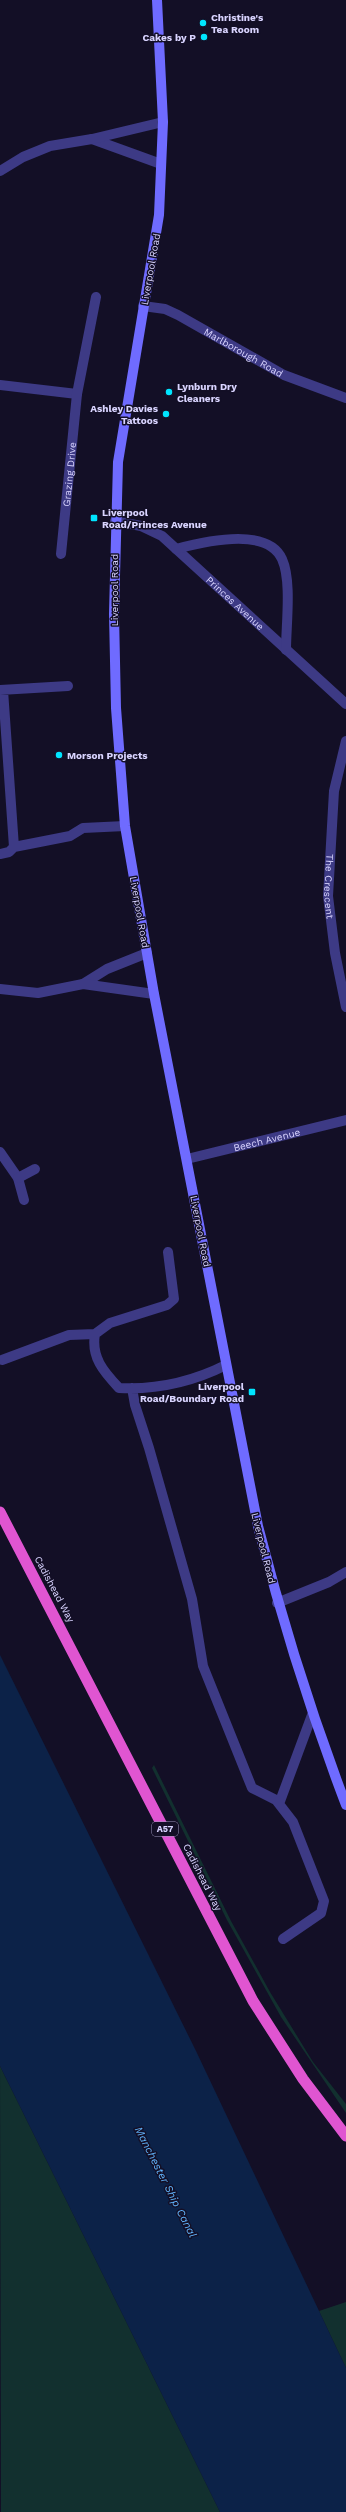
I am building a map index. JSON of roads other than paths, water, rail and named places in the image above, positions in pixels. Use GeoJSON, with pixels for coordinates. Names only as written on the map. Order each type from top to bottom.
{"type":"FeatureCollection","features":[{"type":"Feature","properties":{"kind":"highway","name":"Cadishead Way"},"geometry":{"type":"LineString","coordinates":[[0,1512],[253,2001],[303,2079],[346,2136]]}},
{"type":"Feature","properties":{"kind":"main road","name":"Liverpool Road"},"geometry":{"type":"LineString","coordinates":[[157,0],[164,122],[159,215],[118,462],[115,521],[116,708],[126,826],[154,994],[258,1526],[277,1602],[312,1715],[346,1805]]}},
{"type":"Feature","properties":{"kind":"street"},"geometry":{"type":"LineString","coordinates":[[0,171],[23,158],[50,146],[92,139],[164,122]]}},
{"type":"Feature","properties":{"kind":"street"},"geometry":{"type":"LineString","coordinates":[[92,139],[161,164]]}},
{"type":"Feature","properties":{"kind":"street","name":"Grazing Drive"},"geometry":{"type":"LineString","coordinates":[[61,554],[76,394],[96,297]]}},
{"type":"Feature","properties":{"kind":"street","name":"Marlborough Road"},"geometry":{"type":"LineString","coordinates":[[143,306],[165,309],[284,375],[346,398]]}},
{"type":"Feature","properties":{"kind":"street"},"geometry":{"type":"LineString","coordinates":[[0,385],[76,394]]}},
{"type":"Feature","properties":{"kind":"street","name":"Princes Avenue"},"geometry":{"type":"LineString","coordinates":[[115,521],[151,530],[176,549],[346,704]]}},
{"type":"Feature","properties":{"kind":"street"},"geometry":{"type":"LineString","coordinates":[[176,549],[227,539],[253,540],[275,550],[282,558],[287,575],[286,650]]}},
{"type":"Feature","properties":{"kind":"street"},"geometry":{"type":"LineString","coordinates":[[14,847],[1,690],[68,686]]}},
{"type":"Feature","properties":{"kind":"street","name":"The Crescent"},"geometry":{"type":"LineString","coordinates":[[346,741],[334,791],[328,896],[335,953],[346,1007]]}},
{"type":"Feature","properties":{"kind":"street"},"geometry":{"type":"LineString","coordinates":[[0,854],[10,852],[14,847],[70,836],[83,828],[126,826]]}},
{"type":"Feature","properties":{"kind":"street"},"geometry":{"type":"LineString","coordinates":[[83,984],[107,969],[147,953]]}},
{"type":"Feature","properties":{"kind":"street"},"geometry":{"type":"LineString","coordinates":[[0,989],[38,993],[83,984],[154,994]]}},
{"type":"Feature","properties":{"kind":"street","name":"Beech Avenue"},"geometry":{"type":"LineString","coordinates":[[187,1159],[346,1120]]}},
{"type":"Feature","properties":{"kind":"street"},"geometry":{"type":"LineString","coordinates":[[0,1152],[18,1178],[24,1200]]}},
{"type":"Feature","properties":{"kind":"street"},"geometry":{"type":"LineString","coordinates":[[18,1178],[35,1169]]}},
{"type":"Feature","properties":{"kind":"street"},"geometry":{"type":"LineString","coordinates":[[2,1360],[69,1335],[95,1334],[110,1323],[167,1305],[174,1298],[168,1252]]}},
{"type":"Feature","properties":{"kind":"street"},"geometry":{"type":"LineString","coordinates":[[95,1334],[93,1346],[96,1360],[119,1388],[177,1384],[200,1378],[226,1365]]}},
{"type":"Feature","properties":{"kind":"street"},"geometry":{"type":"LineString","coordinates":[[132,1388],[135,1405],[149,1448],[192,1599],[203,1666],[252,1788],[276,1800],[293,1822],[324,1901],[321,1913],[283,1939]]}},
{"type":"Feature","properties":{"kind":"street"},"geometry":{"type":"LineString","coordinates":[[277,1602],[329,1582],[346,1572]]}},
{"type":"Feature","properties":{"kind":"street"},"geometry":{"type":"LineString","coordinates":[[279,1804],[312,1715]]}},
{"type":"Feature","properties":{"kind":"water","name":"Manchester Ship Canal"},"geometry":{"type":"Polygon","coordinates":[[[0,1655],[196,2051],[346,2368],[346,2512],[220,2512],[0,2066],[0,1655]]]}},
{"type":"Feature","properties":{"kind":"place","name":"Christine's Tea Room"},"geometry":{"type":"Point","coordinates":[203,23]}},
{"type":"Feature","properties":{"kind":"place","name":"Cakes by P"},"geometry":{"type":"Point","coordinates":[204,37]}},
{"type":"Feature","properties":{"kind":"place","name":"Lynburn Dry Cleaners"},"geometry":{"type":"Point","coordinates":[169,392]}},
{"type":"Feature","properties":{"kind":"place","name":"Ashley Davies Tattoos"},"geometry":{"type":"Point","coordinates":[166,414]}},
{"type":"Feature","properties":{"kind":"place","name":"Liverpool Road/Princes Avenue"},"geometry":{"type":"Point","coordinates":[94,518]}},
{"type":"Feature","properties":{"kind":"place","name":"Morson Projects"},"geometry":{"type":"Point","coordinates":[59,755]}},
{"type":"Feature","properties":{"kind":"place","name":"Liverpool Road/Boundary Road"},"geometry":{"type":"Point","coordinates":[252,1392]}}]}
